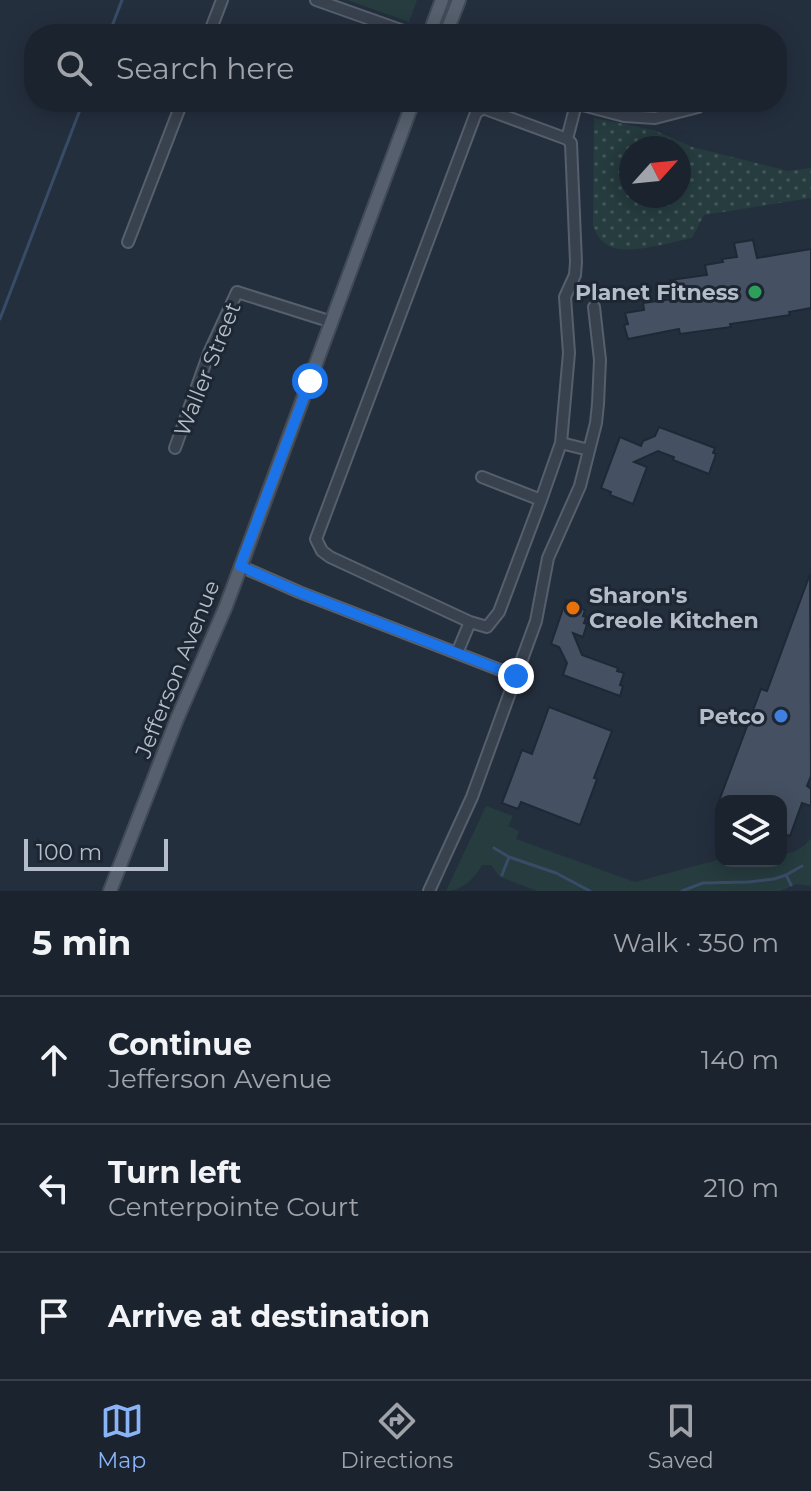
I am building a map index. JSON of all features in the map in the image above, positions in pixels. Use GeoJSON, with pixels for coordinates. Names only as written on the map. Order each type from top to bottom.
{"type":"FeatureCollection","features":[{"type":"Feature","properties":{"kind":"main road"},"geometry":{"type":"LineString","coordinates":[[433,24],[442,0]]}},
{"type":"Feature","properties":{"kind":"main road"},"geometry":{"type":"LineString","coordinates":[[450,24],[459,0]]}},
{"type":"Feature","properties":{"kind":"main road","name":"Jefferson Avenue"},"geometry":{"type":"LineString","coordinates":[[110,891],[177,719],[226,606],[409,112]]}},
{"type":"Feature","properties":{"kind":"street"},"geometry":{"type":"LineString","coordinates":[[213,24],[222,0]]}},
{"type":"Feature","properties":{"kind":"street"},"geometry":{"type":"LineString","coordinates":[[316,0],[384,24]]}},
{"type":"Feature","properties":{"kind":"street"},"geometry":{"type":"LineString","coordinates":[[128,242],[178,112]]}},
{"type":"Feature","properties":{"kind":"street"},"geometry":{"type":"LineString","coordinates":[[477,112],[316,539],[322,551],[330,557],[487,627],[499,612],[561,443],[569,353],[565,297],[575,275],[576,262],[571,143],[497,112]]}},
{"type":"Feature","properties":{"kind":"street"},"geometry":{"type":"LineString","coordinates":[[567,139],[572,112]]}},
{"type":"Feature","properties":{"kind":"street"},"geometry":{"type":"LineString","coordinates":[[608,112],[655,118],[678,112]]}},
{"type":"Feature","properties":{"kind":"street","name":"Waller Street"},"geometry":{"type":"LineString","coordinates":[[175,448],[209,353],[237,292],[332,322]]}},
{"type":"Feature","properties":{"kind":"street"},"geometry":{"type":"LineString","coordinates":[[429,891],[472,797],[536,621],[548,558],[580,486],[596,423],[600,360],[594,307]]}},
{"type":"Feature","properties":{"kind":"street"},"geometry":{"type":"LineString","coordinates":[[561,443],[589,450]]}},
{"type":"Feature","properties":{"kind":"street"},"geometry":{"type":"LineString","coordinates":[[482,477],[541,500]]}},
{"type":"Feature","properties":{"kind":"street"},"geometry":{"type":"LineString","coordinates":[[240,566],[516,676]]}},
{"type":"Feature","properties":{"kind":"street"},"geometry":{"type":"LineString","coordinates":[[457,653],[470,622]]}},
{"type":"Feature","properties":{"kind":"green space"},"geometry":{"type":"Polygon","coordinates":[[[347,0],[417,0],[409,22],[347,0]]]}},
{"type":"Feature","properties":{"kind":"green space"},"geometry":{"type":"Polygon","coordinates":[[[594,118],[654,130],[667,136],[619,136],[619,208],[691,208],[691,147],[788,171],[811,168],[811,198],[704,215],[692,238],[627,250],[609,246],[599,238],[593,226],[594,118]]]}},
{"type":"Feature","properties":{"kind":"green space"},"geometry":{"type":"Polygon","coordinates":[[[486,806],[513,816],[508,826],[519,831],[516,839],[635,882],[715,861],[715,867],[787,867],[787,854],[798,850],[811,838],[810,886],[796,884],[780,891],[537,891],[500,877],[491,865],[482,865],[467,883],[446,891],[486,806]]]}},
{"type":"Feature","properties":{"kind":"building"},"geometry":{"type":"Polygon","coordinates":[[[753,240],[757,258],[811,249],[811,308],[789,312],[790,315],[730,324],[731,327],[680,334],[679,329],[628,339],[625,313],[644,310],[643,303],[673,299],[670,280],[707,275],[705,265],[737,257],[734,243],[753,240]]]}},
{"type":"Feature","properties":{"kind":"building"},"geometry":{"type":"Polygon","coordinates":[[[659,427],[715,448],[709,474],[658,451],[634,462],[647,467],[633,504],[601,488],[620,437],[641,446],[643,441],[655,436],[659,427]]]}},
{"type":"Feature","properties":{"kind":"building"},"geometry":{"type":"Polygon","coordinates":[[[810,574],[811,776],[807,786],[811,789],[811,806],[802,803],[790,836],[787,835],[787,795],[721,795],[761,689],[767,691],[810,574]]]}},
{"type":"Feature","properties":{"kind":"building"},"geometry":{"type":"Polygon","coordinates":[[[566,600],[581,605],[580,608],[585,610],[584,623],[587,624],[583,637],[573,633],[582,655],[624,673],[620,696],[563,675],[567,663],[559,647],[551,644],[566,600]]]}},
{"type":"Feature","properties":{"kind":"building"},"geometry":{"type":"Polygon","coordinates":[[[549,707],[612,731],[580,825],[521,802],[518,809],[502,803],[522,750],[532,754],[549,707]]]}},
{"type":"Feature","properties":{"kind":"waterway"},"geometry":{"type":"LineString","coordinates":[[113,24],[122,0]]}},
{"type":"Feature","properties":{"kind":"waterway"},"geometry":{"type":"LineString","coordinates":[[0,319],[79,112]]}},
{"type":"Feature","properties":{"kind":"waterway"},"geometry":{"type":"LineString","coordinates":[[494,848],[509,857],[556,873],[590,891]]}},
{"type":"Feature","properties":{"kind":"waterway"},"geometry":{"type":"LineString","coordinates":[[502,875],[509,857]]}},
{"type":"Feature","properties":{"kind":"waterway"},"geometry":{"type":"LineString","coordinates":[[791,885],[786,875],[802,866]]}},
{"type":"Feature","properties":{"kind":"waterway"},"geometry":{"type":"LineString","coordinates":[[682,891],[703,883],[748,882],[786,875]]}},
{"type":"Feature","properties":{"kind":"place","name":"Planet Fitness"},"geometry":{"type":"Point","coordinates":[755,292]}},
{"type":"Feature","properties":{"kind":"place","name":"Sharon's Creole Kitchen"},"geometry":{"type":"Point","coordinates":[573,608]}},
{"type":"Feature","properties":{"kind":"place","name":"Petco"},"geometry":{"type":"Point","coordinates":[781,716]}},
{"type":"Feature","properties":{"kind":"route"},"geometry":{"type":"LineString","coordinates":[[310,381],[240,566],[516,676]]}}]}
